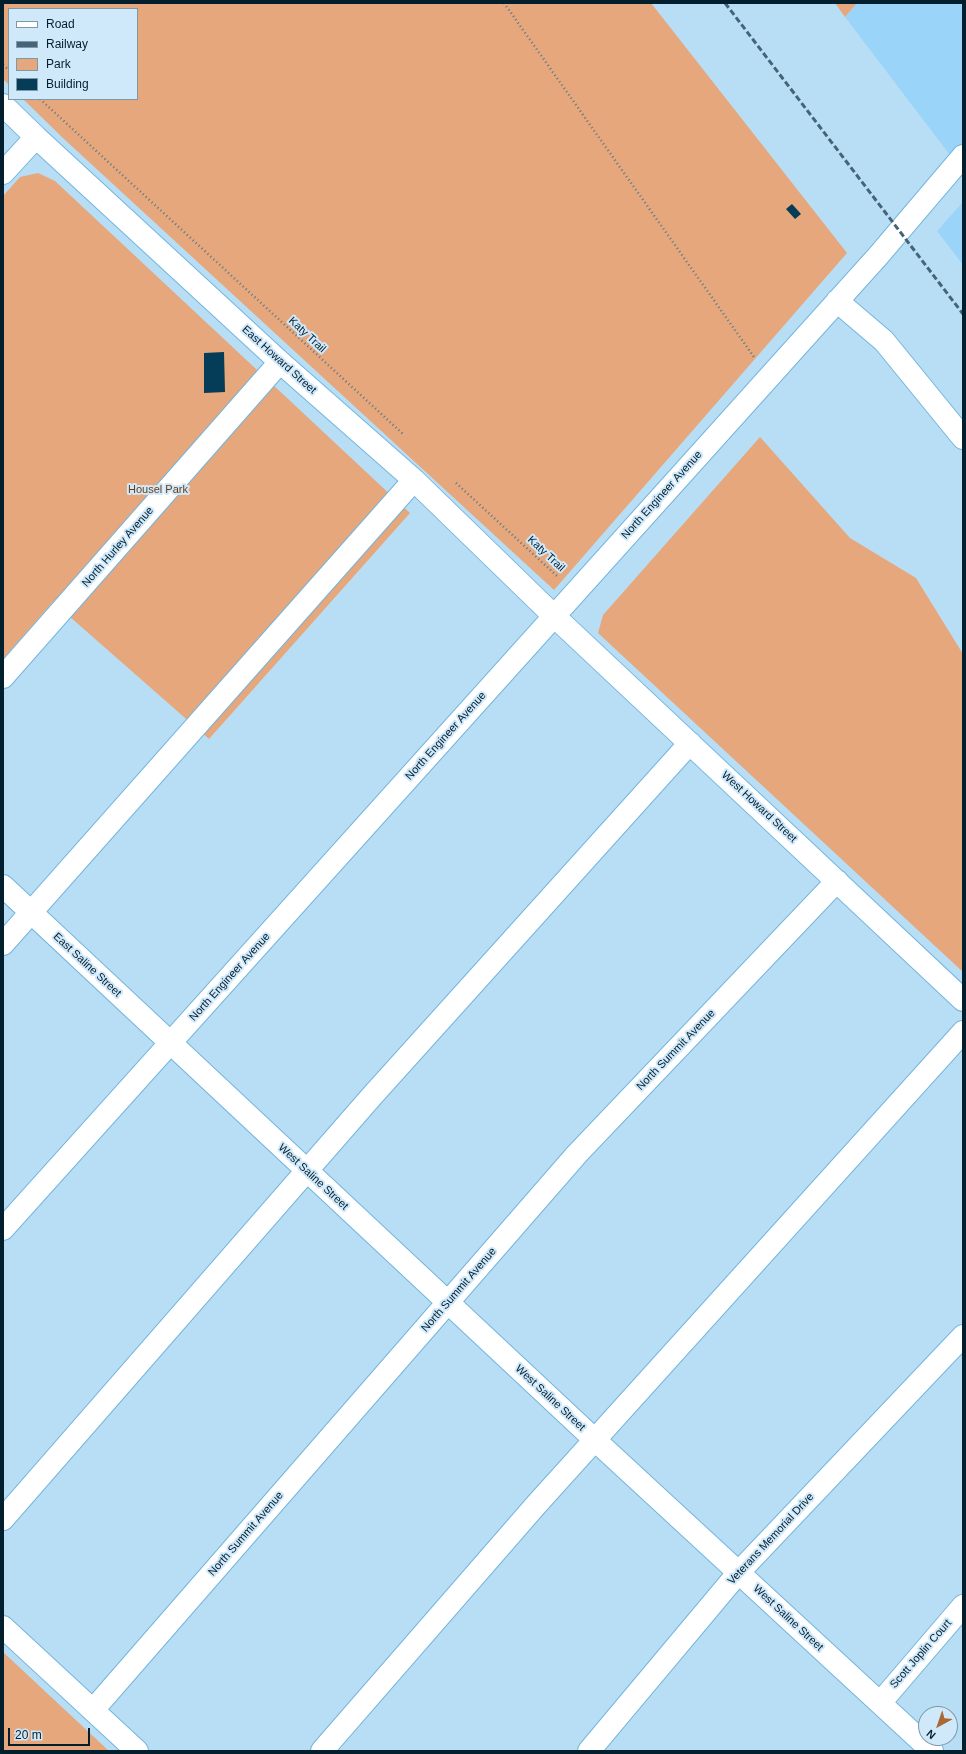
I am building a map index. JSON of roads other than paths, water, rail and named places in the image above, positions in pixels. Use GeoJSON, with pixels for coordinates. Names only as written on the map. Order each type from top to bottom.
{"type":"FeatureCollection","features":[{"type":"Feature","properties":{"kind":"street","name":"East Howard Street"},"geometry":{"type":"LineString","coordinates":[[3,105],[280,362],[414,480],[553,616]]}},
{"type":"Feature","properties":{"kind":"street"},"geometry":{"type":"LineString","coordinates":[[3,174],[36,137]]}},
{"type":"Feature","properties":{"kind":"street","name":"North Engineer Avenue"},"geometry":{"type":"LineString","coordinates":[[3,1229],[837,301],[963,156]]}},
{"type":"Feature","properties":{"kind":"street"},"geometry":{"type":"LineString","coordinates":[[837,301],[884,341],[963,438]]}},
{"type":"Feature","properties":{"kind":"street","name":"North Hurley Avenue"},"geometry":{"type":"LineString","coordinates":[[3,677],[280,362]]}},
{"type":"Feature","properties":{"kind":"street"},"geometry":{"type":"LineString","coordinates":[[3,944],[414,480]]}},
{"type":"Feature","properties":{"kind":"street","name":"West Howard Street"},"geometry":{"type":"LineString","coordinates":[[553,616],[963,1000]]}},
{"type":"Feature","properties":{"kind":"street"},"geometry":{"type":"LineString","coordinates":[[3,1519],[307,1171],[690,743]]}},
{"type":"Feature","properties":{"kind":"street","name":"North Summit Avenue"},"geometry":{"type":"LineString","coordinates":[[92,1710],[577,1154],[837,881]]}},
{"type":"Feature","properties":{"kind":"street","name":"East Saline Street"},"geometry":{"type":"LineString","coordinates":[[3,886],[170,1043]]}},
{"type":"Feature","properties":{"kind":"street"},"geometry":{"type":"LineString","coordinates":[[322,1751],[595,1440],[963,1032]]}},
{"type":"Feature","properties":{"kind":"street","name":"West Saline Street"},"geometry":{"type":"LineString","coordinates":[[170,1043],[595,1440],[932,1751]]}},
{"type":"Feature","properties":{"kind":"street","name":"Veterans Memorial Drive"},"geometry":{"type":"LineString","coordinates":[[589,1751],[738,1572],[963,1336]]}},
{"type":"Feature","properties":{"kind":"street","name":"Scott Joplin Court"},"geometry":{"type":"LineString","coordinates":[[880,1703],[963,1606]]}},
{"type":"Feature","properties":{"kind":"street"},"geometry":{"type":"LineString","coordinates":[[3,1626],[137,1751]]}},
{"type":"Feature","properties":{"kind":"railway"},"geometry":{"type":"LineString","coordinates":[[725,3],[963,314]]}},
{"type":"Feature","properties":{"kind":"park label","name":"Housel Park"},"geometry":{"type":"Point","coordinates":[158,490]}}]}
